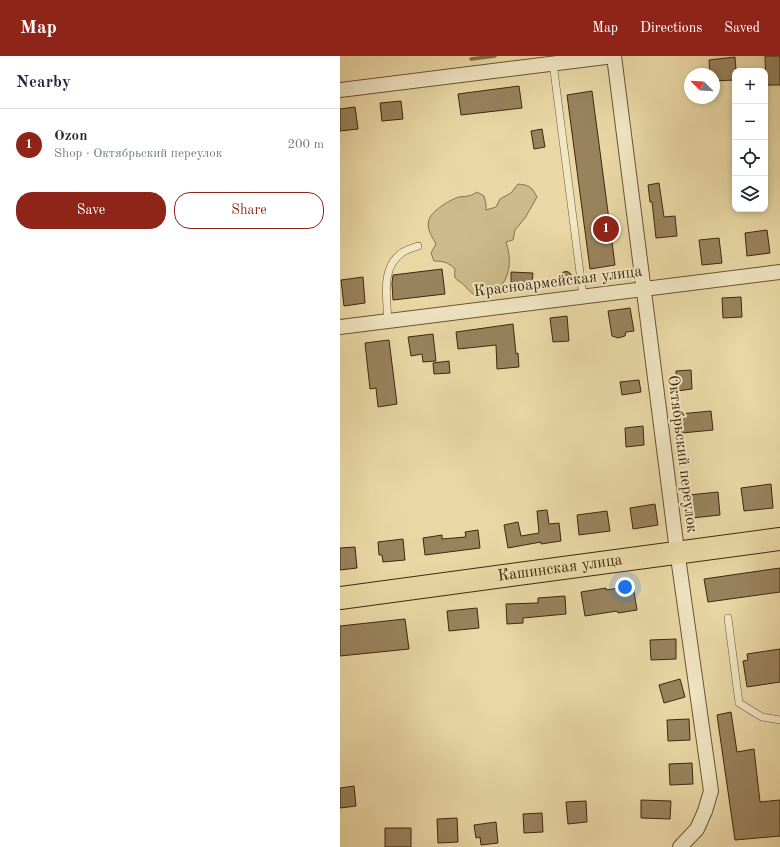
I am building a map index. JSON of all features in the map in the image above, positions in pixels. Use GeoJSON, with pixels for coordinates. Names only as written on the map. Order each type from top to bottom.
{"type":"FeatureCollection","features":[{"type":"Feature","properties":{"kind":"main road","name":"Кашинская улица"},"geometry":{"type":"LineString","coordinates":[[340,598],[780,539]]}},
{"type":"Feature","properties":{"kind":"street"},"geometry":{"type":"LineString","coordinates":[[340,90],[614,56]]}},
{"type":"Feature","properties":{"kind":"street","name":"Октябрьский переулок"},"geometry":{"type":"LineString","coordinates":[[614,56],[643,289],[711,791],[705,811],[697,828],[680,847]]}},
{"type":"Feature","properties":{"kind":"street","name":"Красноармейская улица"},"geometry":{"type":"LineString","coordinates":[[340,327],[780,272]]}},
{"type":"Feature","properties":{"kind":"lane"},"geometry":{"type":"LineString","coordinates":[[553,63],[583,296]]}},
{"type":"Feature","properties":{"kind":"lane"},"geometry":{"type":"LineString","coordinates":[[388,321],[387,277],[389,270],[393,262],[403,252],[418,246]]}},
{"type":"Feature","properties":{"kind":"lane"},"geometry":{"type":"LineString","coordinates":[[728,618],[739,703],[762,717],[780,720]]}},
{"type":"Feature","properties":{"kind":"shaded area"},"geometry":{"type":"Polygon","coordinates":[[[518,184],[530,187],[537,197],[525,218],[515,230],[513,240],[506,242],[509,253],[509,270],[502,285],[485,290],[475,296],[456,278],[455,269],[445,262],[434,261],[431,253],[436,244],[429,229],[429,220],[437,209],[455,198],[470,196],[477,192],[484,196],[486,210],[496,207],[500,199],[511,193],[518,184]]]}},
{"type":"Feature","properties":{"kind":"building"},"geometry":{"type":"Polygon","coordinates":[[[765,56],[780,56],[780,85],[768,85],[768,68],[765,68],[765,56]]]}},
{"type":"Feature","properties":{"kind":"building"},"geometry":{"type":"Polygon","coordinates":[[[735,57],[736,68],[732,68],[732,80],[720,81],[720,68],[710,68],[709,60],[735,57]]]}},
{"type":"Feature","properties":{"kind":"building"},"geometry":{"type":"Polygon","coordinates":[[[519,86],[522,108],[461,115],[458,94],[519,86]]]}},
{"type":"Feature","properties":{"kind":"building"},"geometry":{"type":"Polygon","coordinates":[[[592,91],[615,265],[590,269],[567,95],[592,91]]]}},
{"type":"Feature","properties":{"kind":"building"},"geometry":{"type":"Polygon","coordinates":[[[401,101],[403,119],[382,121],[380,103],[401,101]]]}},
{"type":"Feature","properties":{"kind":"building"},"geometry":{"type":"Polygon","coordinates":[[[355,107],[358,129],[340,131],[340,109],[355,107]]]}},
{"type":"Feature","properties":{"kind":"building"},"geometry":{"type":"Polygon","coordinates":[[[542,129],[545,147],[534,149],[531,131],[542,129]]]}},
{"type":"Feature","properties":{"kind":"building"},"geometry":{"type":"Polygon","coordinates":[[[659,183],[664,217],[675,216],[677,236],[656,238],[652,202],[650,202],[648,185],[659,183]]]}},
{"type":"Feature","properties":{"kind":"building"},"geometry":{"type":"Polygon","coordinates":[[[767,230],[770,253],[747,256],[745,233],[767,230]]]}},
{"type":"Feature","properties":{"kind":"building"},"geometry":{"type":"Polygon","coordinates":[[[719,238],[722,263],[702,265],[699,240],[719,238]]]}},
{"type":"Feature","properties":{"kind":"building"},"geometry":{"type":"Polygon","coordinates":[[[442,269],[445,294],[393,300],[393,275],[442,269]]]}},
{"type":"Feature","properties":{"kind":"building"},"geometry":{"type":"Polygon","coordinates":[[[511,272],[533,273],[532,283],[511,283],[511,272]]]}},
{"type":"Feature","properties":{"kind":"building"},"geometry":{"type":"Polygon","coordinates":[[[564,272],[568,272],[570,273],[570,281],[564,282],[561,279],[561,275],[564,272]]]}},
{"type":"Feature","properties":{"kind":"building"},"geometry":{"type":"Polygon","coordinates":[[[363,277],[365,303],[344,306],[341,280],[363,277]]]}},
{"type":"Feature","properties":{"kind":"building"},"geometry":{"type":"Polygon","coordinates":[[[741,297],[742,317],[723,318],[722,298],[741,297]]]}},
{"type":"Feature","properties":{"kind":"building"},"geometry":{"type":"Polygon","coordinates":[[[630,308],[634,331],[626,332],[625,336],[618,338],[612,336],[608,311],[630,308]]]}},
{"type":"Feature","properties":{"kind":"building"},"geometry":{"type":"Polygon","coordinates":[[[567,316],[569,341],[553,342],[550,318],[567,316]]]}},
{"type":"Feature","properties":{"kind":"building"},"geometry":{"type":"Polygon","coordinates":[[[513,324],[519,367],[497,369],[496,345],[458,349],[456,332],[513,324]]]}},
{"type":"Feature","properties":{"kind":"building"},"geometry":{"type":"Polygon","coordinates":[[[433,334],[436,361],[423,362],[422,354],[411,356],[408,337],[433,334]]]}},
{"type":"Feature","properties":{"kind":"building"},"geometry":{"type":"Polygon","coordinates":[[[389,340],[397,404],[378,407],[376,388],[370,389],[365,343],[389,340]]]}},
{"type":"Feature","properties":{"kind":"building"},"geometry":{"type":"Polygon","coordinates":[[[449,361],[450,373],[434,374],[433,363],[449,361]]]}},
{"type":"Feature","properties":{"kind":"building"},"geometry":{"type":"Polygon","coordinates":[[[691,370],[692,389],[677,391],[676,371],[691,370]]]}},
{"type":"Feature","properties":{"kind":"building"},"geometry":{"type":"Polygon","coordinates":[[[639,380],[641,392],[622,395],[620,382],[639,380]]]}},
{"type":"Feature","properties":{"kind":"building"},"geometry":{"type":"Polygon","coordinates":[[[711,411],[713,430],[682,433],[680,414],[711,411]]]}},
{"type":"Feature","properties":{"kind":"building"},"geometry":{"type":"Polygon","coordinates":[[[643,426],[644,445],[626,447],[625,428],[643,426]]]}},
{"type":"Feature","properties":{"kind":"building"},"geometry":{"type":"Polygon","coordinates":[[[771,484],[773,508],[744,511],[741,488],[771,484]]]}},
{"type":"Feature","properties":{"kind":"building"},"geometry":{"type":"Polygon","coordinates":[[[718,492],[720,515],[692,518],[689,495],[718,492]]]}},
{"type":"Feature","properties":{"kind":"building"},"geometry":{"type":"Polygon","coordinates":[[[655,504],[658,525],[633,529],[630,508],[655,504]]]}},
{"type":"Feature","properties":{"kind":"building"},"geometry":{"type":"Polygon","coordinates":[[[547,510],[549,524],[559,523],[561,541],[541,544],[541,542],[508,548],[504,525],[518,522],[521,536],[539,533],[537,511],[547,510]]]}},
{"type":"Feature","properties":{"kind":"building"},"geometry":{"type":"Polygon","coordinates":[[[607,511],[610,531],[579,535],[577,515],[607,511]]]}},
{"type":"Feature","properties":{"kind":"building"},"geometry":{"type":"Polygon","coordinates":[[[478,530],[480,548],[425,555],[423,538],[442,535],[442,539],[466,537],[465,532],[478,530]]]}},
{"type":"Feature","properties":{"kind":"building"},"geometry":{"type":"Polygon","coordinates":[[[403,539],[405,560],[383,562],[382,555],[379,555],[378,542],[403,539]]]}},
{"type":"Feature","properties":{"kind":"building"},"geometry":{"type":"Polygon","coordinates":[[[355,547],[357,568],[340,570],[340,548],[355,547]]]}},
{"type":"Feature","properties":{"kind":"building"},"geometry":{"type":"Polygon","coordinates":[[[780,568],[780,592],[708,602],[704,579],[780,568]]]}},
{"type":"Feature","properties":{"kind":"building"},"geometry":{"type":"Polygon","coordinates":[[[633,586],[637,610],[618,613],[617,611],[585,616],[581,592],[633,586]]]}},
{"type":"Feature","properties":{"kind":"building"},"geometry":{"type":"Polygon","coordinates":[[[565,596],[566,614],[523,618],[523,623],[507,624],[506,604],[538,603],[538,598],[565,596]]]}},
{"type":"Feature","properties":{"kind":"building"},"geometry":{"type":"Polygon","coordinates":[[[477,608],[479,628],[449,631],[447,611],[477,608]]]}},
{"type":"Feature","properties":{"kind":"building"},"geometry":{"type":"Polygon","coordinates":[[[405,619],[409,649],[340,656],[340,626],[405,619]]]}},
{"type":"Feature","properties":{"kind":"building"},"geometry":{"type":"Polygon","coordinates":[[[676,639],[676,659],[651,660],[650,640],[676,639]]]}},
{"type":"Feature","properties":{"kind":"building"},"geometry":{"type":"Polygon","coordinates":[[[780,649],[780,682],[747,687],[743,661],[748,660],[747,654],[780,649]]]}},
{"type":"Feature","properties":{"kind":"building"},"geometry":{"type":"Polygon","coordinates":[[[680,679],[685,697],[664,703],[659,685],[680,679]]]}},
{"type":"Feature","properties":{"kind":"building"},"geometry":{"type":"Polygon","coordinates":[[[731,712],[737,752],[754,749],[760,802],[780,800],[780,836],[735,840],[717,715],[731,712]]]}},
{"type":"Feature","properties":{"kind":"building"},"geometry":{"type":"Polygon","coordinates":[[[689,719],[690,740],[668,741],[667,720],[689,719]]]}},
{"type":"Feature","properties":{"kind":"building"},"geometry":{"type":"Polygon","coordinates":[[[692,763],[693,784],[670,785],[669,764],[692,763]]]}},
{"type":"Feature","properties":{"kind":"building"},"geometry":{"type":"Polygon","coordinates":[[[354,786],[356,806],[340,808],[340,788],[354,786]]]}},
{"type":"Feature","properties":{"kind":"building"},"geometry":{"type":"Polygon","coordinates":[[[641,800],[671,801],[670,819],[641,818],[641,800]]]}},
{"type":"Feature","properties":{"kind":"building"},"geometry":{"type":"Polygon","coordinates":[[[586,801],[587,822],[568,824],[566,802],[586,801]]]}},
{"type":"Feature","properties":{"kind":"building"},"geometry":{"type":"Polygon","coordinates":[[[542,813],[543,832],[524,833],[523,814],[542,813]]]}},
{"type":"Feature","properties":{"kind":"building"},"geometry":{"type":"Polygon","coordinates":[[[457,818],[458,842],[438,843],[437,819],[457,818]]]}},
{"type":"Feature","properties":{"kind":"building"},"geometry":{"type":"Polygon","coordinates":[[[496,822],[498,843],[481,845],[480,837],[476,838],[474,825],[496,822]]]}},
{"type":"Feature","properties":{"kind":"building"},"geometry":{"type":"Polygon","coordinates":[[[385,828],[411,828],[411,847],[385,847],[385,828]]]}},
{"type":"Feature","properties":{"kind":"waterway"},"geometry":{"type":"LineString","coordinates":[[471,59],[495,56]]}},
{"type":"Feature","properties":{"kind":"place","name":"Ozon"},"geometry":{"type":"Point","coordinates":[606,229]}}]}
